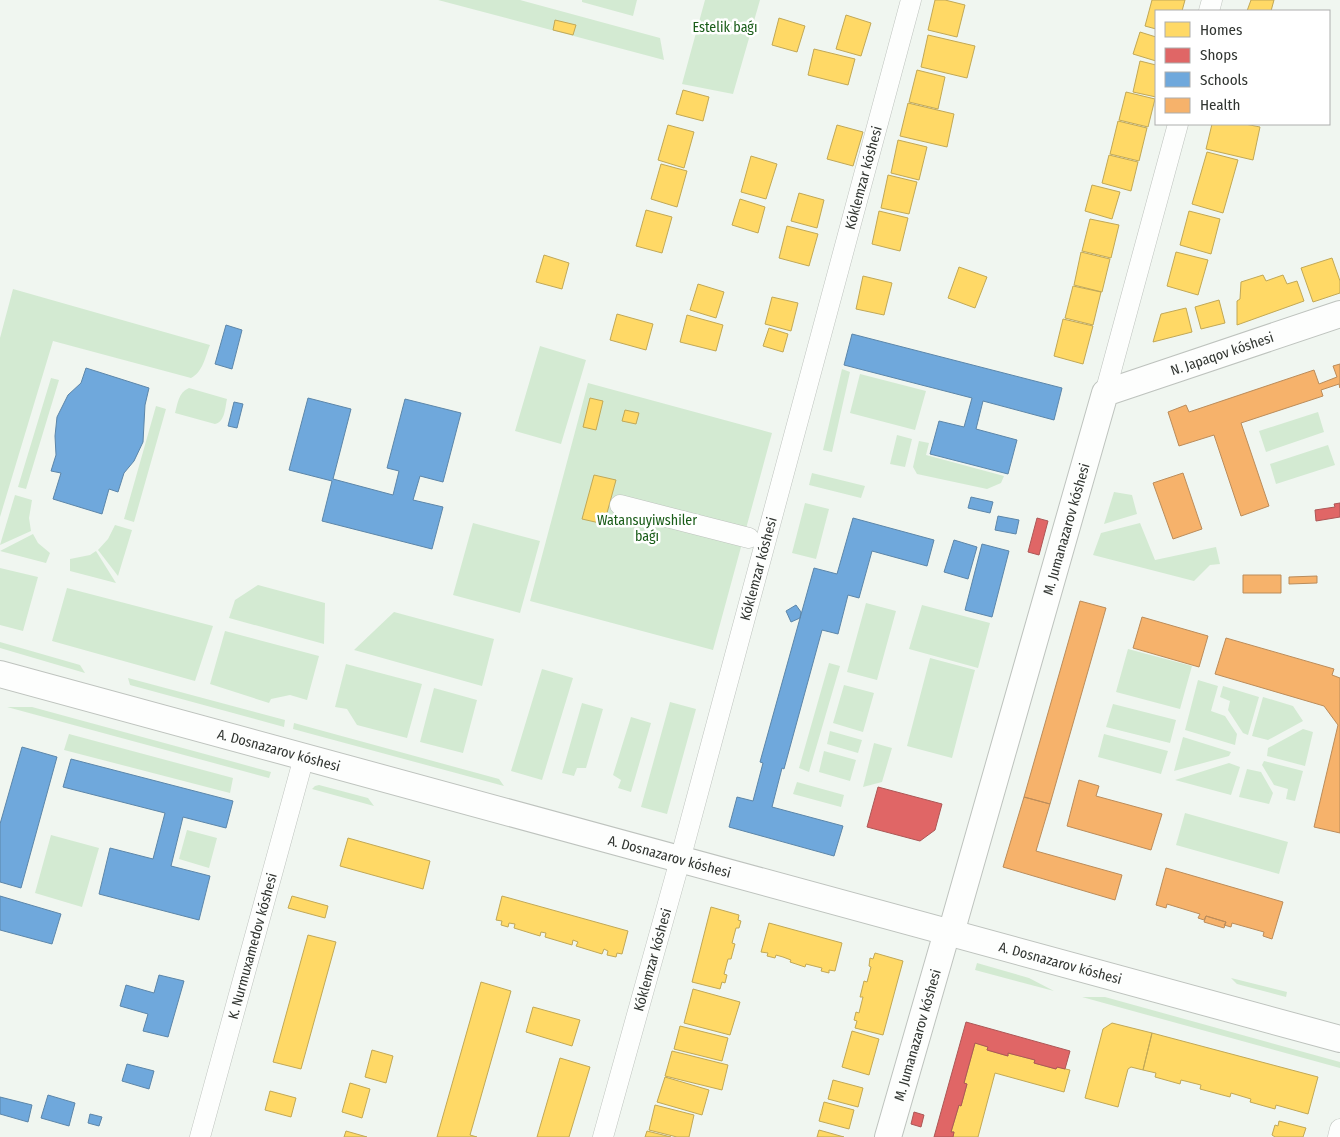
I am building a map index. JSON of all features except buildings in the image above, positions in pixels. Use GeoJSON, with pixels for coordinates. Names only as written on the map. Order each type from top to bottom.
{"type":"FeatureCollection","features":[{"type":"Feature","properties":{"kind":"main road","name":"N. Japaqov kóshesi"},"geometry":{"type":"LineString","coordinates":[[1105,393],[1340,314]]}},
{"type":"Feature","properties":{"kind":"main road","name":"M. Jumanazarov kóshesi"},"geometry":{"type":"LineString","coordinates":[[888,1137],[1105,393]]}},
{"type":"Feature","properties":{"kind":"main road","name":"A. Dosnazarov kóshesi"},"geometry":{"type":"LineString","coordinates":[[0,674],[1340,1039]]}},
{"type":"Feature","properties":{"kind":"street","name":"Kóklemzar kóshesi"},"geometry":{"type":"LineString","coordinates":[[603,1137],[680,860],[911,0]]}},
{"type":"Feature","properties":{"kind":"street","name":"M. Jumanazarov kóshesi"},"geometry":{"type":"LineString","coordinates":[[1105,393],[1178,125]]}},
{"type":"Feature","properties":{"kind":"street"},"geometry":{"type":"LineString","coordinates":[[620,505],[749,538]]}},
{"type":"Feature","properties":{"kind":"street","name":"K. Nurmuxamedov kóshesi"},"geometry":{"type":"LineString","coordinates":[[200,1137],[304,757]]}},
{"type":"Feature","properties":{"kind":"street"},"geometry":{"type":"LineString","coordinates":[[1338,1137],[1340,1129]]}},
{"type":"Feature","properties":{"kind":"green space"},"geometry":{"type":"Polygon","coordinates":[[[438,0],[520,0],[660,38],[664,60],[438,0]]]}},
{"type":"Feature","properties":{"kind":"green space"},"geometry":{"type":"Polygon","coordinates":[[[582,0],[637,0],[633,16],[582,2],[582,0]]]}},
{"type":"Feature","properties":{"kind":"green space","name":"Estelik baǵı"},"geometry":{"type":"Polygon","coordinates":[[[705,0],[760,0],[733,94],[682,84],[705,0]]]}},
{"type":"Feature","properties":{"kind":"green space"},"geometry":{"type":"Polygon","coordinates":[[[13,289],[210,345],[201,368],[191,378],[53,341],[0,517],[0,338],[13,289]]]}},
{"type":"Feature","properties":{"kind":"green space"},"geometry":{"type":"Polygon","coordinates":[[[540,346],[586,360],[561,444],[515,431],[540,346]]]}},
{"type":"Feature","properties":{"kind":"green space"},"geometry":{"type":"Polygon","coordinates":[[[842,369],[850,372],[832,452],[823,450],[842,369]]]}},
{"type":"Feature","properties":{"kind":"green space"},"geometry":{"type":"Polygon","coordinates":[[[860,374],[926,391],[915,430],[850,413],[860,374]]]}},
{"type":"Feature","properties":{"kind":"green space"},"geometry":{"type":"Polygon","coordinates":[[[51,378],[59,380],[26,489],[18,487],[51,378]]]}},
{"type":"Feature","properties":{"kind":"green space","name":"Watansuyiwshiler baǵı"},"geometry":{"type":"Polygon","coordinates":[[[588,383],[772,433],[713,650],[530,601],[588,383]]]}},
{"type":"Feature","properties":{"kind":"green space"},"geometry":{"type":"Polygon","coordinates":[[[189,388],[227,399],[221,421],[215,424],[175,413],[181,395],[189,388]]]}},
{"type":"Feature","properties":{"kind":"green space"},"geometry":{"type":"Polygon","coordinates":[[[156,406],[166,409],[134,522],[124,519],[156,406]]]}},
{"type":"Feature","properties":{"kind":"green space"},"geometry":{"type":"Polygon","coordinates":[[[1318,412],[1324,432],[1266,452],[1259,431],[1318,412]]]}},
{"type":"Feature","properties":{"kind":"green space"},"geometry":{"type":"Polygon","coordinates":[[[897,435],[912,439],[905,467],[890,464],[897,435]]]}},
{"type":"Feature","properties":{"kind":"green space"},"geometry":{"type":"Polygon","coordinates":[[[919,441],[929,443],[926,455],[1004,476],[1001,483],[987,489],[917,474],[913,467],[919,441]]]}},
{"type":"Feature","properties":{"kind":"green space"},"geometry":{"type":"Polygon","coordinates":[[[1328,445],[1335,465],[1276,484],[1270,464],[1328,445]]]}},
{"type":"Feature","properties":{"kind":"green space"},"geometry":{"type":"Polygon","coordinates":[[[812,473],[865,486],[861,498],[809,485],[812,473]]]}},
{"type":"Feature","properties":{"kind":"green space"},"geometry":{"type":"Polygon","coordinates":[[[1114,492],[1132,495],[1137,514],[1104,524],[1114,492]]]}},
{"type":"Feature","properties":{"kind":"green space"},"geometry":{"type":"Polygon","coordinates":[[[15,495],[32,500],[29,518],[31,531],[0,545],[15,495]]]}},
{"type":"Feature","properties":{"kind":"green space"},"geometry":{"type":"Polygon","coordinates":[[[805,503],[829,509],[816,559],[792,553],[805,503]]]}},
{"type":"Feature","properties":{"kind":"green space"},"geometry":{"type":"Polygon","coordinates":[[[473,523],[540,541],[520,613],[453,595],[473,523]]]}},
{"type":"Feature","properties":{"kind":"green space"},"geometry":{"type":"Polygon","coordinates":[[[1140,523],[1155,560],[1216,547],[1220,564],[1210,565],[1194,581],[1093,555],[1101,533],[1140,523]]]}},
{"type":"Feature","properties":{"kind":"green space"},"geometry":{"type":"Polygon","coordinates":[[[115,525],[132,530],[118,576],[98,550],[108,539],[115,525]]]}},
{"type":"Feature","properties":{"kind":"green space"},"geometry":{"type":"Polygon","coordinates":[[[33,534],[38,543],[50,553],[46,563],[0,551],[33,534]]]}},
{"type":"Feature","properties":{"kind":"green space"},"geometry":{"type":"Polygon","coordinates":[[[96,551],[116,583],[70,571],[70,559],[90,555],[96,551]]]}},
{"type":"Feature","properties":{"kind":"green space"},"geometry":{"type":"Polygon","coordinates":[[[0,568],[38,577],[23,631],[0,625],[0,568]]]}},
{"type":"Feature","properties":{"kind":"green space"},"geometry":{"type":"Polygon","coordinates":[[[258,585],[325,603],[324,644],[229,618],[235,600],[258,585]]]}},
{"type":"Feature","properties":{"kind":"green space"},"geometry":{"type":"Polygon","coordinates":[[[67,588],[213,626],[195,681],[52,641],[67,588]]]}},
{"type":"Feature","properties":{"kind":"green space"},"geometry":{"type":"Polygon","coordinates":[[[866,603],[896,611],[877,680],[847,672],[866,603]]]}},
{"type":"Feature","properties":{"kind":"green space"},"geometry":{"type":"Polygon","coordinates":[[[922,605],[990,623],[978,668],[909,649],[922,605]]]}},
{"type":"Feature","properties":{"kind":"green space"},"geometry":{"type":"Polygon","coordinates":[[[394,612],[494,639],[482,686],[354,650],[394,612]]]}},
{"type":"Feature","properties":{"kind":"green space"},"geometry":{"type":"Polygon","coordinates":[[[225,631],[319,656],[307,700],[290,695],[271,699],[269,703],[210,684],[225,631]]]}},
{"type":"Feature","properties":{"kind":"green space"},"geometry":{"type":"Polygon","coordinates":[[[0,642],[80,665],[85,673],[0,648],[0,642]]]}},
{"type":"Feature","properties":{"kind":"green space"},"geometry":{"type":"Polygon","coordinates":[[[1128,649],[1192,666],[1180,709],[1116,692],[1128,649]]]}},
{"type":"Feature","properties":{"kind":"green space"},"geometry":{"type":"Polygon","coordinates":[[[930,658],[975,670],[952,758],[907,746],[930,658]]]}},
{"type":"Feature","properties":{"kind":"green space"},"geometry":{"type":"Polygon","coordinates":[[[829,663],[840,666],[809,772],[799,768],[829,663]]]}},
{"type":"Feature","properties":{"kind":"green space"},"geometry":{"type":"Polygon","coordinates":[[[346,664],[422,684],[407,738],[357,725],[347,709],[335,707],[346,664]]]}},
{"type":"Feature","properties":{"kind":"green space"},"geometry":{"type":"Polygon","coordinates":[[[542,669],[573,678],[542,780],[511,771],[542,669]]]}},
{"type":"Feature","properties":{"kind":"green space"},"geometry":{"type":"Polygon","coordinates":[[[128,678],[285,720],[284,727],[130,685],[128,678]]]}},
{"type":"Feature","properties":{"kind":"green space"},"geometry":{"type":"Polygon","coordinates":[[[1198,680],[1218,686],[1211,711],[1225,716],[1237,734],[1235,745],[1185,730],[1198,680]]]}},
{"type":"Feature","properties":{"kind":"green space"},"geometry":{"type":"Polygon","coordinates":[[[844,685],[874,693],[863,732],[833,723],[844,685]]]}},
{"type":"Feature","properties":{"kind":"green space"},"geometry":{"type":"Polygon","coordinates":[[[1223,686],[1259,697],[1248,735],[1243,733],[1228,710],[1230,701],[1220,697],[1223,686]]]}},
{"type":"Feature","properties":{"kind":"green space"},"geometry":{"type":"Polygon","coordinates":[[[434,688],[477,700],[463,753],[420,742],[434,688]]]}},
{"type":"Feature","properties":{"kind":"green space"},"geometry":{"type":"Polygon","coordinates":[[[1263,697],[1293,706],[1303,721],[1268,740],[1252,736],[1263,697]]]}},
{"type":"Feature","properties":{"kind":"green space"},"geometry":{"type":"Polygon","coordinates":[[[670,702],[696,709],[667,814],[641,807],[670,702]]]}},
{"type":"Feature","properties":{"kind":"green space"},"geometry":{"type":"Polygon","coordinates":[[[582,703],[603,709],[586,768],[577,768],[574,776],[562,773],[582,703]]]}},
{"type":"Feature","properties":{"kind":"green space"},"geometry":{"type":"Polygon","coordinates":[[[1113,704],[1176,720],[1170,743],[1106,727],[1113,704]]]}},
{"type":"Feature","properties":{"kind":"green space"},"geometry":{"type":"Polygon","coordinates":[[[7,707],[32,707],[271,772],[269,778],[7,707]]]}},
{"type":"Feature","properties":{"kind":"green space"},"geometry":{"type":"Polygon","coordinates":[[[631,717],[651,723],[631,792],[618,788],[621,780],[613,775],[631,717]]]}},
{"type":"Feature","properties":{"kind":"green space"},"geometry":{"type":"Polygon","coordinates":[[[294,723],[499,779],[504,786],[293,729],[294,723]]]}},
{"type":"Feature","properties":{"kind":"green space"},"geometry":{"type":"Polygon","coordinates":[[[1303,729],[1313,732],[1305,766],[1267,756],[1268,748],[1303,729]]]}},
{"type":"Feature","properties":{"kind":"green space"},"geometry":{"type":"Polygon","coordinates":[[[830,731],[862,740],[858,753],[827,744],[830,731]]]}},
{"type":"Feature","properties":{"kind":"green space"},"geometry":{"type":"Polygon","coordinates":[[[69,734],[233,778],[230,793],[64,750],[69,734]]]}},
{"type":"Feature","properties":{"kind":"green space"},"geometry":{"type":"Polygon","coordinates":[[[1104,734],[1168,751],[1161,774],[1098,757],[1104,734]]]}},
{"type":"Feature","properties":{"kind":"green space"},"geometry":{"type":"Polygon","coordinates":[[[1183,737],[1231,752],[1229,756],[1174,771],[1183,737]]]}},
{"type":"Feature","properties":{"kind":"green space"},"geometry":{"type":"Polygon","coordinates":[[[874,743],[892,748],[882,782],[863,787],[874,743]]]}},
{"type":"Feature","properties":{"kind":"green space"},"geometry":{"type":"Polygon","coordinates":[[[824,751],[856,760],[850,781],[819,772],[824,751]]]}},
{"type":"Feature","properties":{"kind":"green space"},"geometry":{"type":"Polygon","coordinates":[[[1264,761],[1303,771],[1295,801],[1286,799],[1288,789],[1274,785],[1262,765],[1264,761]]]}},
{"type":"Feature","properties":{"kind":"green space"},"geometry":{"type":"Polygon","coordinates":[[[1229,763],[1240,767],[1231,795],[1175,780],[1229,763]]]}},
{"type":"Feature","properties":{"kind":"green space"},"geometry":{"type":"Polygon","coordinates":[[[1247,769],[1261,772],[1273,793],[1269,804],[1239,797],[1247,769]]]}},
{"type":"Feature","properties":{"kind":"green space"},"geometry":{"type":"Polygon","coordinates":[[[797,782],[844,795],[841,807],[793,794],[797,782]]]}},
{"type":"Feature","properties":{"kind":"green space"},"geometry":{"type":"Polygon","coordinates":[[[319,785],[368,798],[374,806],[312,789],[319,785]]]}},
{"type":"Feature","properties":{"kind":"green space"},"geometry":{"type":"Polygon","coordinates":[[[1185,813],[1288,842],[1279,874],[1176,845],[1185,813]]]}},
{"type":"Feature","properties":{"kind":"green space"},"geometry":{"type":"Polygon","coordinates":[[[187,830],[217,838],[209,868],[179,859],[187,830]]]}},
{"type":"Feature","properties":{"kind":"green space"},"geometry":{"type":"Polygon","coordinates":[[[51,835],[99,848],[82,907],[35,893],[51,835]]]}},
{"type":"Feature","properties":{"kind":"green space"},"geometry":{"type":"Polygon","coordinates":[[[977,963],[1029,978],[1054,991],[975,970],[977,963]]]}},
{"type":"Feature","properties":{"kind":"green space"},"geometry":{"type":"Polygon","coordinates":[[[1231,978],[1287,992],[1286,997],[1237,984],[1231,978]]]}},
{"type":"Feature","properties":{"kind":"green space"},"geometry":{"type":"Polygon","coordinates":[[[1082,997],[1105,997],[1340,1062],[1340,1068],[1082,997]]]}}]}
